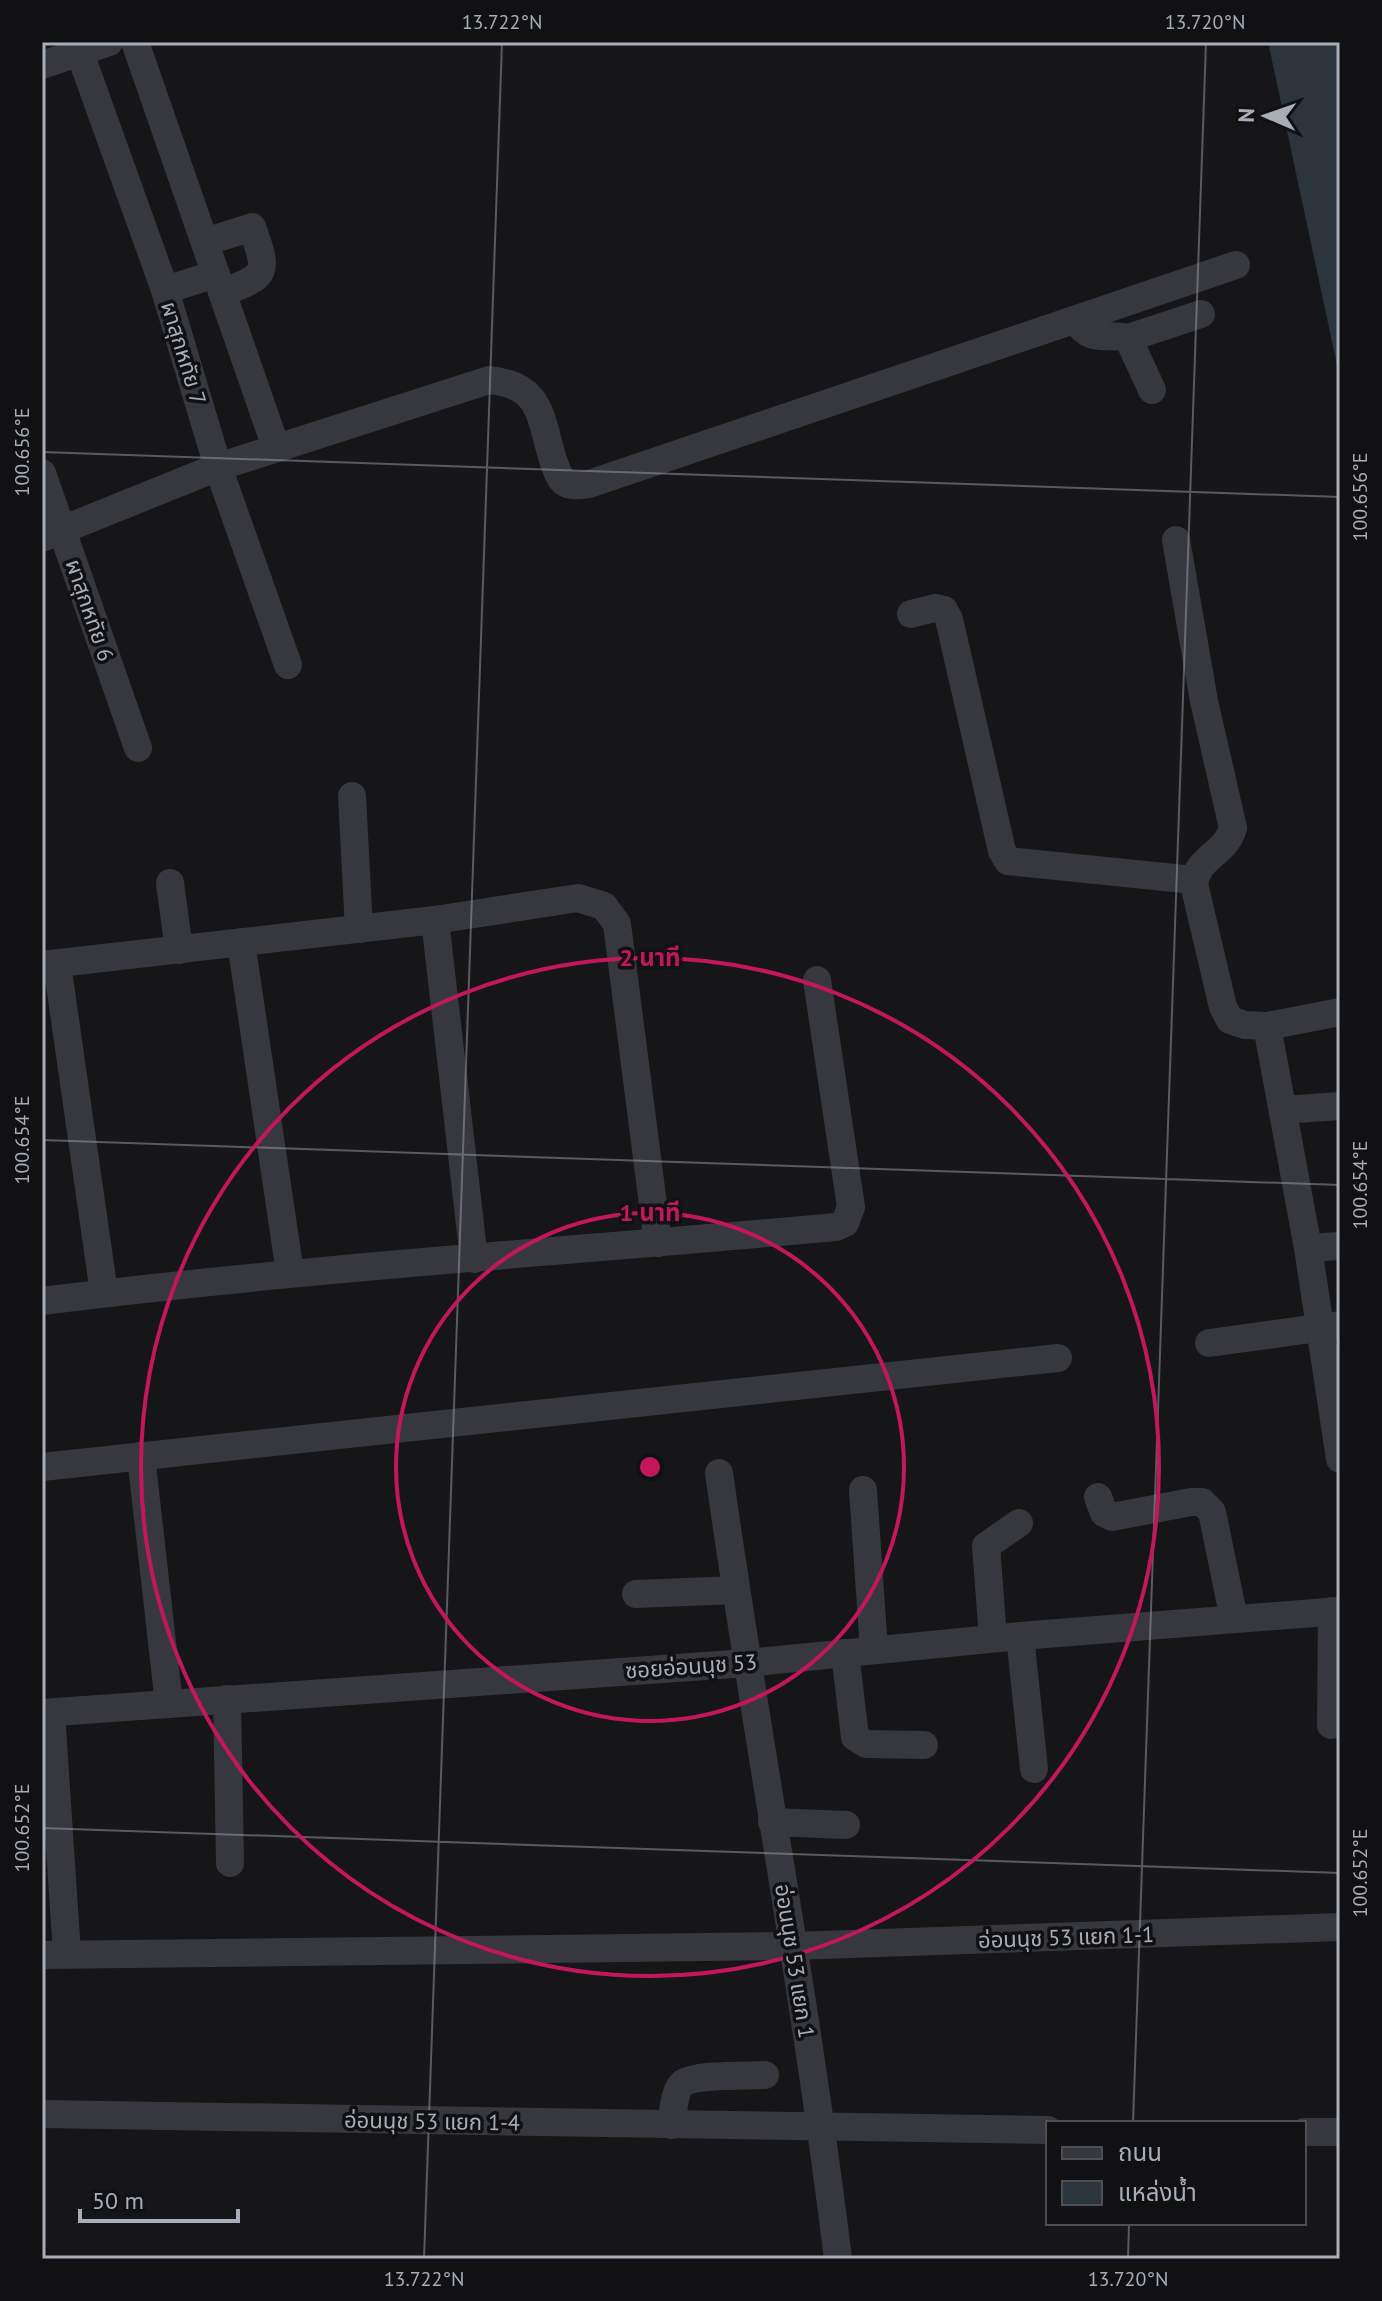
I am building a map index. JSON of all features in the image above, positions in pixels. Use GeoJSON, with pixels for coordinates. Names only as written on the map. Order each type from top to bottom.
{"type":"FeatureCollection","features":[{"type":"Feature","properties":{"kind":"street"},"geometry":{"type":"LineString","coordinates":[[42,65],[77,47],[109,42]]}},
{"type":"Feature","properties":{"kind":"street"},"geometry":{"type":"LineString","coordinates":[[135,42],[271,433]]}},
{"type":"Feature","properties":{"kind":"street","name":"ผาสุกหทัย 7"},"geometry":{"type":"LineString","coordinates":[[77,47],[165,290],[218,467],[288,665]]}},
{"type":"Feature","properties":{"kind":"street"},"geometry":{"type":"LineString","coordinates":[[165,290],[251,282],[262,272],[264,259],[252,227],[205,242]]}},
{"type":"Feature","properties":{"kind":"street"},"geometry":{"type":"LineString","coordinates":[[52,534],[218,467],[489,380],[509,382],[522,388],[537,406],[557,472],[565,483],[589,484],[1236,265]]}},
{"type":"Feature","properties":{"kind":"street"},"geometry":{"type":"LineString","coordinates":[[1075,320],[1081,329],[1097,338],[1128,338],[1201,314]]}},
{"type":"Feature","properties":{"kind":"street"},"geometry":{"type":"LineString","coordinates":[[1128,338],[1152,390]]}},
{"type":"Feature","properties":{"kind":"street","name":"ผาสุกหทัย 6"},"geometry":{"type":"LineString","coordinates":[[42,473],[52,534],[138,748]]}},
{"type":"Feature","properties":{"kind":"street"},"geometry":{"type":"LineString","coordinates":[[1176,540],[1204,701],[1233,828],[1224,847],[1201,865],[1194,880],[1223,1007],[1230,1020],[1245,1025],[1267,1026],[1340,1012]]}},
{"type":"Feature","properties":{"kind":"street"},"geometry":{"type":"LineString","coordinates":[[911,614],[935,608],[944,610],[949,619],[1002,851],[1008,861],[1194,880]]}},
{"type":"Feature","properties":{"kind":"street"},"geometry":{"type":"LineString","coordinates":[[352,796],[359,929]]}},
{"type":"Feature","properties":{"kind":"street"},"geometry":{"type":"LineString","coordinates":[[170,883],[179,950]]}},
{"type":"Feature","properties":{"kind":"street"},"geometry":{"type":"LineString","coordinates":[[104,1293],[49,965],[435,920],[578,898],[604,906],[617,924],[658,1243]]}},
{"type":"Feature","properties":{"kind":"street"},"geometry":{"type":"LineString","coordinates":[[435,920],[474,1259]]}},
{"type":"Feature","properties":{"kind":"street"},"geometry":{"type":"LineString","coordinates":[[241,942],[290,1273]]}},
{"type":"Feature","properties":{"kind":"street"},"geometry":{"type":"LineString","coordinates":[[42,1301],[290,1273],[836,1227],[845,1223],[851,1207],[817,980]]}},
{"type":"Feature","properties":{"kind":"street"},"geometry":{"type":"LineString","coordinates":[[1267,1026],[1308,1248],[1330,1326],[1340,1459]]}},
{"type":"Feature","properties":{"kind":"street"},"geometry":{"type":"LineString","coordinates":[[1283,1110],[1340,1106]]}},
{"type":"Feature","properties":{"kind":"street"},"geometry":{"type":"LineString","coordinates":[[1308,1248],[1340,1246]]}},
{"type":"Feature","properties":{"kind":"street"},"geometry":{"type":"LineString","coordinates":[[1209,1343],[1330,1326]]}},
{"type":"Feature","properties":{"kind":"street"},"geometry":{"type":"LineString","coordinates":[[42,1467],[1058,1358]]}},
{"type":"Feature","properties":{"kind":"street"},"geometry":{"type":"LineString","coordinates":[[141,1456],[169,1704]]}},
{"type":"Feature","properties":{"kind":"street","name":"อ่อนนุช 53 แยก 1"},"geometry":{"type":"LineString","coordinates":[[719,1473],[822,2128],[838,2259]]}},
{"type":"Feature","properties":{"kind":"street"},"geometry":{"type":"LineString","coordinates":[[863,1490],[874,1650]]}},
{"type":"Feature","properties":{"kind":"street"},"geometry":{"type":"LineString","coordinates":[[1098,1497],[1104,1513],[1112,1517],[1202,1502],[1212,1512],[1234,1619]]}},
{"type":"Feature","properties":{"kind":"street"},"geometry":{"type":"LineString","coordinates":[[1019,1523],[986,1546],[1034,1769]]}},
{"type":"Feature","properties":{"kind":"street"},"geometry":{"type":"LineString","coordinates":[[636,1594],[736,1590]]}},
{"type":"Feature","properties":{"kind":"street"},"geometry":{"type":"LineString","coordinates":[[1331,1725],[1336,1611]]}},
{"type":"Feature","properties":{"kind":"street","name":"ซอยอ่อนนุช 53"},"geometry":{"type":"LineString","coordinates":[[47,1713],[747,1663],[1006,1637],[1336,1611]]}},
{"type":"Feature","properties":{"kind":"street"},"geometry":{"type":"LineString","coordinates":[[845,1653],[855,1737],[866,1744],[924,1745]]}},
{"type":"Feature","properties":{"kind":"street"},"geometry":{"type":"LineString","coordinates":[[227,1699],[230,1863]]}},
{"type":"Feature","properties":{"kind":"street"},"geometry":{"type":"LineString","coordinates":[[47,1713],[54,1954]]}},
{"type":"Feature","properties":{"kind":"street"},"geometry":{"type":"LineString","coordinates":[[772,1822],[846,1825]]}},
{"type":"Feature","properties":{"kind":"street","name":"อ่อนนุช 53 แยก 1-1"},"geometry":{"type":"LineString","coordinates":[[54,1954],[792,1946],[1340,1927]]}},
{"type":"Feature","properties":{"kind":"street"},"geometry":{"type":"LineString","coordinates":[[671,2125],[683,2084],[694,2079],[765,2075]]}},
{"type":"Feature","properties":{"kind":"street","name":"อ่อนนุช 53 แยก 1-4"},"geometry":{"type":"LineString","coordinates":[[42,2114],[1046,2130]]}},
{"type":"Feature","properties":{"kind":"street"},"geometry":{"type":"LineString","coordinates":[[1306,2132],[1340,2132]]}},
{"type":"Feature","properties":{"kind":"water"},"geometry":{"type":"Polygon","coordinates":[[[1268,42],[1340,42],[1340,379],[1268,42]]]}}]}
